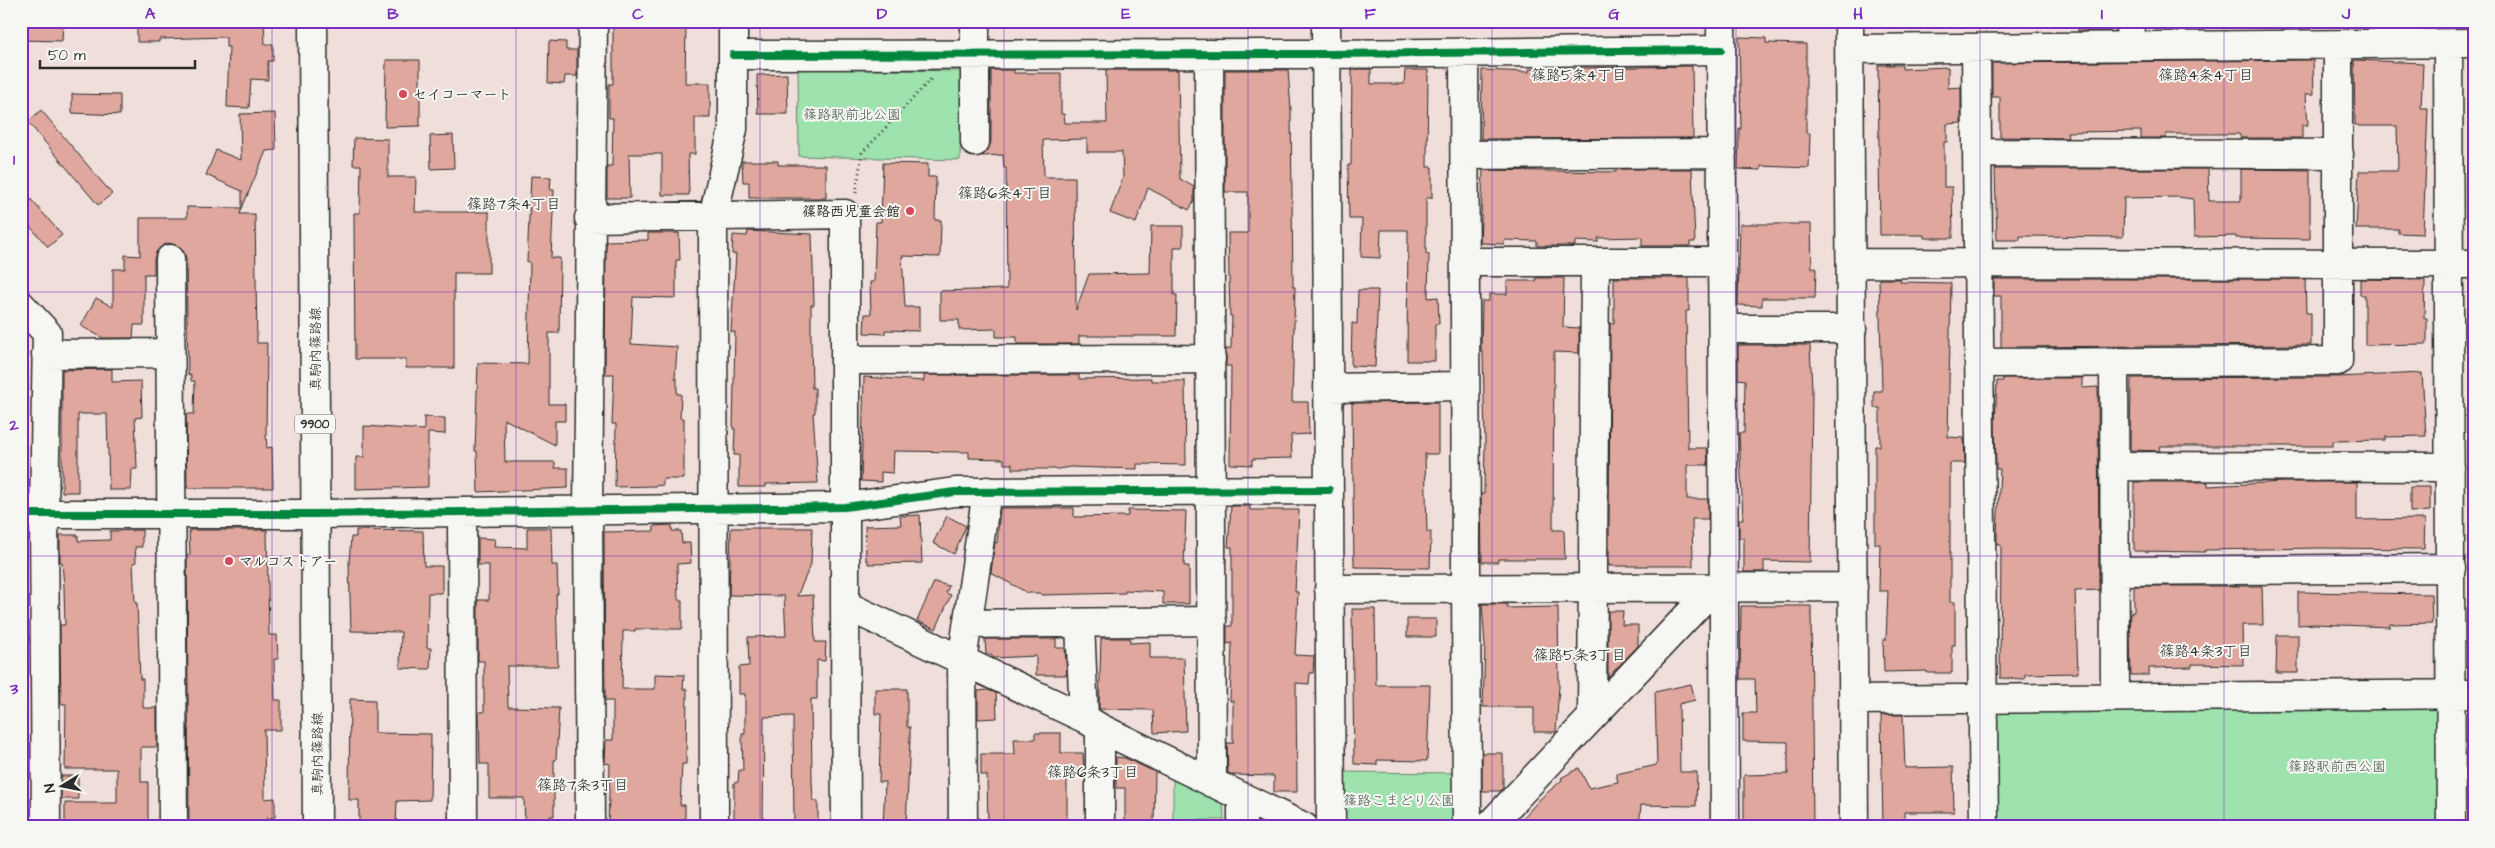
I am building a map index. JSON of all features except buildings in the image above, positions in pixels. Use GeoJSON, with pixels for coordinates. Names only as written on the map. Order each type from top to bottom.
{"type":"FeatureCollection","features":[{"type":"Feature","properties":{"kind":"street","name":"真駒内篠路線"},"geometry":{"type":"LineString","coordinates":[[313,21],[317,827]]}},
{"type":"Feature","properties":{"kind":"street"},"geometry":{"type":"LineString","coordinates":[[590,827],[588,510],[593,21]]}},
{"type":"Feature","properties":{"kind":"street"},"geometry":{"type":"LineString","coordinates":[[714,827],[713,217],[733,129],[733,21]]}},
{"type":"Feature","properties":{"kind":"street"},"geometry":{"type":"LineString","coordinates":[[975,21],[975,142]]}},
{"type":"Feature","properties":{"kind":"street"},"geometry":{"type":"LineString","coordinates":[[1326,21],[1331,827]]}},
{"type":"Feature","properties":{"kind":"street"},"geometry":{"type":"LineString","coordinates":[[1721,21],[1723,330],[1719,589],[1726,827]]}},
{"type":"Feature","properties":{"kind":"street"},"geometry":{"type":"LineString","coordinates":[[1850,21],[1854,827]]}},
{"type":"Feature","properties":{"kind":"street"},"geometry":{"type":"LineString","coordinates":[[1850,49],[1976,48],[2130,34],[2338,45],[2461,44],[2462,263],[2450,466],[2451,568],[2462,694],[2451,827]]}},
{"type":"Feature","properties":{"kind":"street"},"geometry":{"type":"LineString","coordinates":[[1979,363],[2338,361],[2340,263],[2338,45]]}},
{"type":"Feature","properties":{"kind":"street"},"geometry":{"type":"LineString","coordinates":[[1976,48],[1984,827]]}},
{"type":"Feature","properties":{"kind":"street"},"geometry":{"type":"LineString","coordinates":[[733,55],[1326,54],[1721,50]]}},
{"type":"Feature","properties":{"kind":"street"},"geometry":{"type":"LineString","coordinates":[[1464,52],[1467,827]]}},
{"type":"Feature","properties":{"kind":"street"},"geometry":{"type":"LineString","coordinates":[[1208,54],[1212,490],[1212,783]]}},
{"type":"Feature","properties":{"kind":"street"},"geometry":{"type":"LineString","coordinates":[[1464,155],[1722,153]]}},
{"type":"Feature","properties":{"kind":"street"},"geometry":{"type":"LineString","coordinates":[[1978,153],[2339,154]]}},
{"type":"Feature","properties":{"kind":"street"},"geometry":{"type":"LineString","coordinates":[[590,218],[845,214],[846,827]]}},
{"type":"Feature","properties":{"kind":"street"},"geometry":{"type":"LineString","coordinates":[[170,258],[173,827]]}},
{"type":"Feature","properties":{"kind":"street"},"geometry":{"type":"LineString","coordinates":[[1465,262],[1722,262]]}},
{"type":"Feature","properties":{"kind":"street"},"geometry":{"type":"LineString","coordinates":[[1592,717],[1595,262]]}},
{"type":"Feature","properties":{"kind":"street"},"geometry":{"type":"LineString","coordinates":[[1851,263],[2462,263]]}},
{"type":"Feature","properties":{"kind":"street"},"geometry":{"type":"LineString","coordinates":[[21,305],[47,333],[33,514],[46,827]]}},
{"type":"Feature","properties":{"kind":"street"},"geometry":{"type":"LineString","coordinates":[[1723,330],[1852,329]]}},
{"type":"Feature","properties":{"kind":"street"},"geometry":{"type":"LineString","coordinates":[[46,354],[170,353]]}},
{"type":"Feature","properties":{"kind":"street"},"geometry":{"type":"LineString","coordinates":[[844,360],[1211,359]]}},
{"type":"Feature","properties":{"kind":"street"},"geometry":{"type":"LineString","coordinates":[[2114,363],[2115,698]]}},
{"type":"Feature","properties":{"kind":"street"},"geometry":{"type":"LineString","coordinates":[[1328,388],[1465,386]]}},
{"type":"Feature","properties":{"kind":"street"},"geometry":{"type":"LineString","coordinates":[[2114,466],[2450,466]]}},
{"type":"Feature","properties":{"kind":"street"},"geometry":{"type":"LineString","coordinates":[[33,514],[315,514],[845,507],[955,492],[1329,490]]}},
{"type":"Feature","properties":{"kind":"street"},"geometry":{"type":"LineString","coordinates":[[963,827],[962,661],[987,492]]}},
{"type":"Feature","properties":{"kind":"street"},"geometry":{"type":"LineString","coordinates":[[462,512],[463,827]]}},
{"type":"Feature","properties":{"kind":"street"},"geometry":{"type":"LineString","coordinates":[[2116,571],[2451,568]]}},
{"type":"Feature","properties":{"kind":"street"},"geometry":{"type":"LineString","coordinates":[[1330,589],[1853,588]]}},
{"type":"Feature","properties":{"kind":"street"},"geometry":{"type":"LineString","coordinates":[[1488,827],[1592,717],[1719,589]]}},
{"type":"Feature","properties":{"kind":"street"},"geometry":{"type":"LineString","coordinates":[[845,605],[1304,827]]}},
{"type":"Feature","properties":{"kind":"street"},"geometry":{"type":"LineString","coordinates":[[968,624],[1212,621]]}},
{"type":"Feature","properties":{"kind":"street"},"geometry":{"type":"LineString","coordinates":[[1080,623],[1092,723],[1100,827]]}},
{"type":"Feature","properties":{"kind":"street"},"geometry":{"type":"LineString","coordinates":[[1854,700],[2462,694]]}},
{"type":"Feature","properties":{"kind":"street"},"geometry":{"type":"LineString","coordinates":[[1242,796],[1242,827]]}},
{"type":"Feature","properties":{"kind":"path"},"geometry":{"type":"LineString","coordinates":[[856,195],[862,153],[935,75]]}},
{"type":"Feature","properties":{"kind":"green space","name":"篠路駅前北公園"},"geometry":{"type":"Polygon","coordinates":[[[798,69],[962,71],[960,160],[799,156],[798,69]]]}},
{"type":"Feature","properties":{"kind":"green space","name":"篠路駅前西公園"},"geometry":{"type":"Polygon","coordinates":[[[2430,703],[2437,709],[2437,827],[1994,827],[1993,713],[1999,707],[2430,703]]]}},
{"type":"Feature","properties":{"kind":"green space","name":"篠路こまどり公園"},"geometry":{"type":"Polygon","coordinates":[[[1331,772],[1467,773],[1467,827],[1331,827],[1331,772]]]}},
{"type":"Feature","properties":{"kind":"green space"},"geometry":{"type":"Polygon","coordinates":[[[1173,779],[1223,802],[1224,820],[1173,820],[1173,779]]]}},
{"type":"Feature","properties":{"kind":"cycle path"},"geometry":{"type":"LineString","coordinates":[[733,55],[1326,54],[1721,50]]}},
{"type":"Feature","properties":{"kind":"cycle path"},"geometry":{"type":"LineString","coordinates":[[21,514],[315,514],[845,507],[955,492],[1329,490]]}},
{"type":"Feature","properties":{"kind":"place","name":"セイコーマート"},"geometry":{"type":"Point","coordinates":[403,94]}},
{"type":"Feature","properties":{"kind":"place","name":"篠路西児童会館"},"geometry":{"type":"Point","coordinates":[910,211]}},
{"type":"Feature","properties":{"kind":"place","name":"マルコストアー"},"geometry":{"type":"Point","coordinates":[229,561]}},
{"type":"Feature","properties":{"kind":"district","name":"篠路5条4丁目"},"geometry":{"type":"Point","coordinates":[1579,75]}},
{"type":"Feature","properties":{"kind":"district","name":"篠路4条4丁目"},"geometry":{"type":"Point","coordinates":[2206,75]}},
{"type":"Feature","properties":{"kind":"district","name":"篠路6条4丁目"},"geometry":{"type":"Point","coordinates":[1005,193]}},
{"type":"Feature","properties":{"kind":"district","name":"篠路7条4丁目"},"geometry":{"type":"Point","coordinates":[514,204]}},
{"type":"Feature","properties":{"kind":"district","name":"篠路4条3丁目"},"geometry":{"type":"Point","coordinates":[2206,651]}},
{"type":"Feature","properties":{"kind":"district","name":"篠路5条3丁目"},"geometry":{"type":"Point","coordinates":[1580,655]}},
{"type":"Feature","properties":{"kind":"district","name":"篠路6条3丁目"},"geometry":{"type":"Point","coordinates":[1093,772]}},
{"type":"Feature","properties":{"kind":"district","name":"篠路7条3丁目"},"geometry":{"type":"Point","coordinates":[583,785]}}]}
